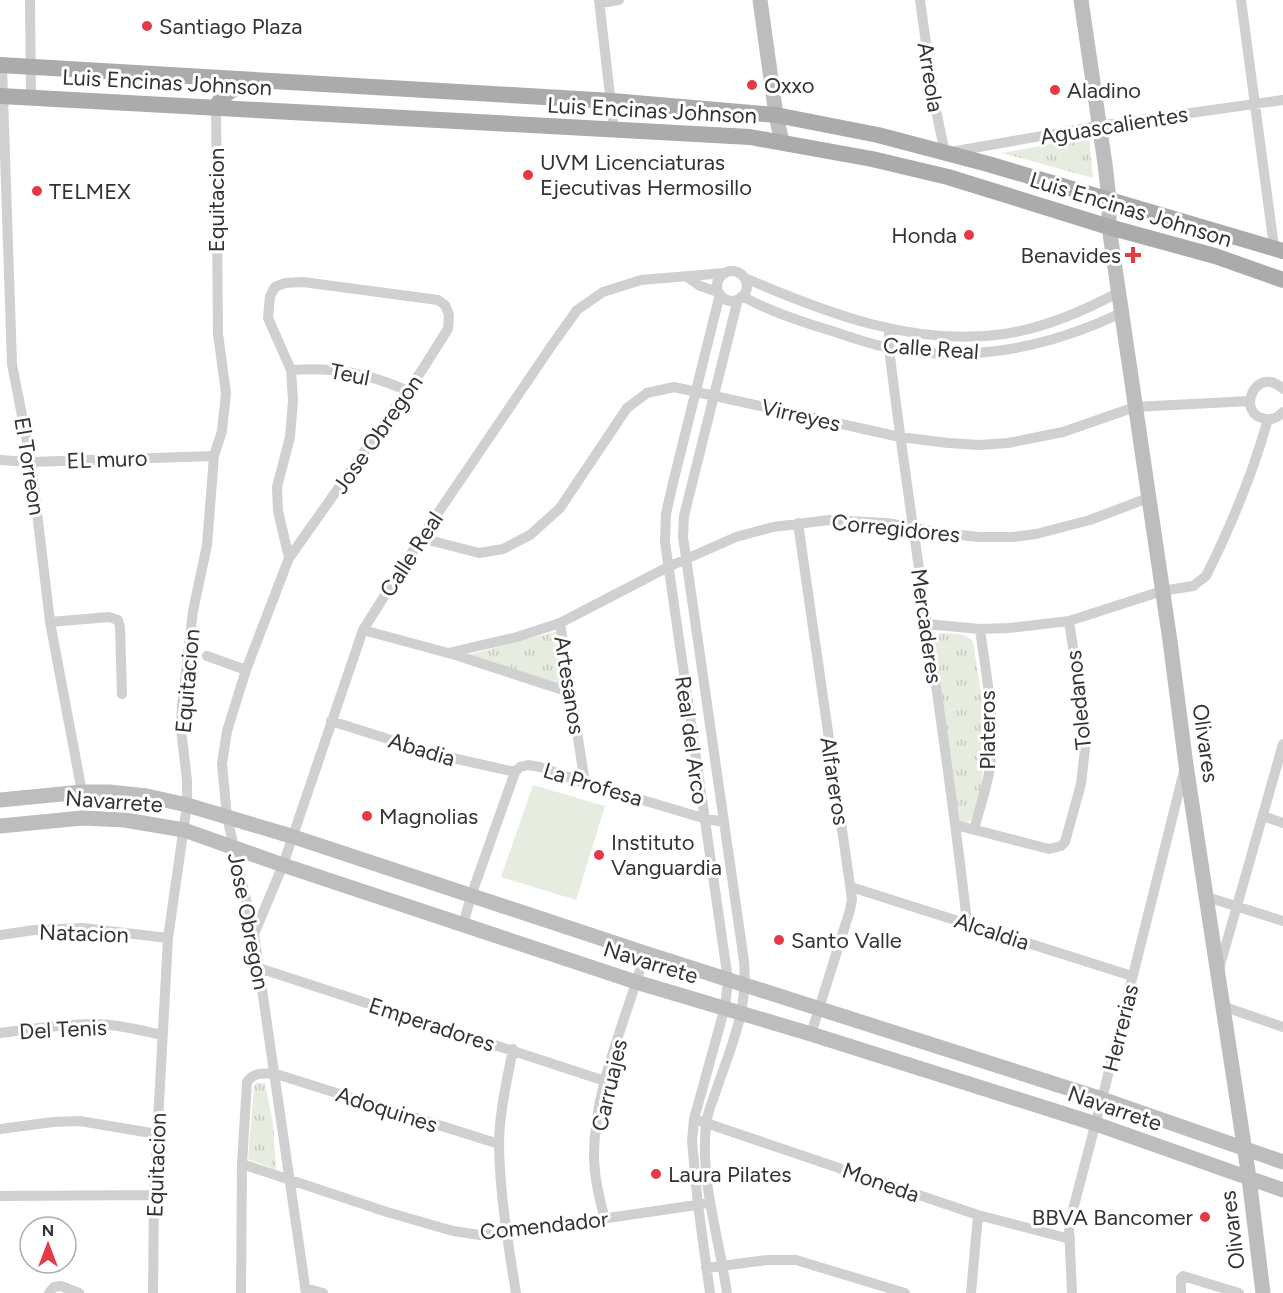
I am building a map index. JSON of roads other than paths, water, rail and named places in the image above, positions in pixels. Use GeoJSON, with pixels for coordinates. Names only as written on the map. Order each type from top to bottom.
{"type":"FeatureCollection","features":[{"type":"Feature","properties":{"kind":"main road"},"geometry":{"type":"LineString","coordinates":[[760,0],[782,142]]}},
{"type":"Feature","properties":{"kind":"main road","name":"Olivares"},"geometry":{"type":"LineString","coordinates":[[1081,0],[1109,199],[1109,227],[1121,313],[1186,765],[1249,1178],[1263,1293]]}},
{"type":"Feature","properties":{"kind":"main road","name":"Luis Encinas Johnson"},"geometry":{"type":"LineString","coordinates":[[1,65],[612,101],[776,115],[878,135],[1278,249]]}},
{"type":"Feature","properties":{"kind":"main road"},"geometry":{"type":"LineString","coordinates":[[216,107],[221,97],[238,86],[255,81]]}},
{"type":"Feature","properties":{"kind":"main road","name":"Luis Encinas Johnson"},"geometry":{"type":"LineString","coordinates":[[2,96],[750,137],[872,159],[948,177],[1109,227],[1215,256],[1283,280]]}},
{"type":"Feature","properties":{"kind":"main road"},"geometry":{"type":"LineString","coordinates":[[872,159],[878,135]]}},
{"type":"Feature","properties":{"kind":"main road","name":"Navarrete"},"geometry":{"type":"LineString","coordinates":[[0,800],[82,792],[147,796],[187,805],[291,836],[728,980],[1102,1099],[1283,1162]]}},
{"type":"Feature","properties":{"kind":"main road","name":"Navarrete"},"geometry":{"type":"LineString","coordinates":[[0,825],[82,818],[124,820],[184,830],[282,865],[636,982],[725,1007],[1096,1124],[1283,1190]]}},
{"type":"Feature","properties":{"kind":"street"},"geometry":{"type":"LineString","coordinates":[[30,0],[31,98]]}},
{"type":"Feature","properties":{"kind":"street"},"geometry":{"type":"LineString","coordinates":[[614,130],[599,2],[619,0]]}},
{"type":"Feature","properties":{"kind":"street","name":"Arreola"},"geometry":{"type":"LineString","coordinates":[[920,0],[934,101],[945,153]]}},
{"type":"Feature","properties":{"kind":"street"},"geometry":{"type":"LineString","coordinates":[[1241,0],[1278,249]]}},
{"type":"Feature","properties":{"kind":"street","name":"El Torreon"},"geometry":{"type":"LineString","coordinates":[[1,65],[12,364],[31,462],[50,622],[82,792]]}},
{"type":"Feature","properties":{"kind":"street","name":"Aguascalientes"},"geometry":{"type":"LineString","coordinates":[[945,153],[1098,126],[1283,100]]}},
{"type":"Feature","properties":{"kind":"street","name":"Equitacion"},"geometry":{"type":"LineString","coordinates":[[153,1293],[154,1196],[168,938],[187,805],[187,780],[181,729],[182,706],[193,611],[207,545],[214,456],[222,431],[226,393],[218,334],[216,107]]}},
{"type":"Feature","properties":{"kind":"street","name":"Calle Real"},"geometry":{"type":"LineString","coordinates":[[254,934],[282,865],[363,630],[421,538],[577,310],[603,292],[641,280],[736,272],[800,302],[890,329],[931,336],[971,337],[1005,334],[1067,316],[1093,306],[1119,292]]}},
{"type":"Feature","properties":{"kind":"street"},"geometry":{"type":"LineString","coordinates":[[719,293],[717,281],[725,273]]}},
{"type":"Feature","properties":{"kind":"street","name":"Calle Real"},"geometry":{"type":"LineString","coordinates":[[687,277],[728,300],[740,298],[805,323],[889,348],[937,353],[980,353],[1039,344],[1089,328],[1121,313]]}},
{"type":"Feature","properties":{"kind":"street"},"geometry":{"type":"LineString","coordinates":[[740,298],[746,288],[745,278]]}},
{"type":"Feature","properties":{"kind":"street","name":"Jose Obregon"},"geometry":{"type":"LineString","coordinates":[[291,370],[268,318],[270,296],[275,288],[285,283],[303,282],[438,300],[445,305],[449,315],[448,329],[422,370],[290,558],[246,670],[227,730],[222,764],[227,817],[254,934],[276,1074],[288,1179],[305,1291]]}},
{"type":"Feature","properties":{"kind":"street","name":"Real del Arco"},"geometry":{"type":"LineString","coordinates":[[710,1293],[692,1141],[694,1119],[725,1007],[728,980],[665,542],[666,514],[719,293]]}},
{"type":"Feature","properties":{"kind":"street","name":"Real del Arco"},"geometry":{"type":"LineString","coordinates":[[727,1293],[711,1203],[706,1158],[706,1122],[742,1013],[746,985],[683,537],[684,516],[740,298]]}},
{"type":"Feature","properties":{"kind":"street","name":"Mercaderes"},"geometry":{"type":"LineString","coordinates":[[890,329],[889,348],[900,437],[956,825],[967,922]]}},
{"type":"Feature","properties":{"kind":"street"},"geometry":{"type":"LineString","coordinates":[[0,364],[12,364]]}},
{"type":"Feature","properties":{"kind":"street","name":"Teul"},"geometry":{"type":"LineString","coordinates":[[291,370],[320,368],[359,373],[406,390]]}},
{"type":"Feature","properties":{"kind":"street"},"geometry":{"type":"LineString","coordinates":[[290,558],[278,511],[277,487],[290,437],[293,400],[291,370]]}},
{"type":"Feature","properties":{"kind":"street"},"geometry":{"type":"LineString","coordinates":[[1283,390],[1277,384],[1265,382],[1254,389],[1250,401],[1257,416],[1268,419],[1283,412]]}},
{"type":"Feature","properties":{"kind":"street","name":"Virreyes"},"geometry":{"type":"LineString","coordinates":[[421,538],[479,553],[503,549],[530,535],[560,508],[627,408],[647,393],[674,387],[900,437],[948,444],[1008,443],[1063,432],[1135,406],[1250,401]]}},
{"type":"Feature","properties":{"kind":"street"},"geometry":{"type":"LineString","coordinates":[[926,624],[980,629],[1070,621],[1162,591],[1193,586],[1206,576],[1258,455],[1268,419]]}},
{"type":"Feature","properties":{"kind":"street","name":"EL muro"},"geometry":{"type":"LineString","coordinates":[[0,460],[31,462],[214,456]]}},
{"type":"Feature","properties":{"kind":"street","name":"Corregidores"},"geometry":{"type":"LineString","coordinates":[[448,653],[517,637],[560,623],[685,559],[736,537],[773,527],[829,520],[912,526],[941,533],[979,537],[1013,537],[1036,534],[1090,520],[1148,498]]}},
{"type":"Feature","properties":{"kind":"street","name":"Alfareros"},"geometry":{"type":"LineString","coordinates":[[798,523],[851,887],[850,910],[811,1034]]}},
{"type":"Feature","properties":{"kind":"street"},"geometry":{"type":"LineString","coordinates":[[50,622],[110,617],[118,620],[122,694]]}},
{"type":"Feature","properties":{"kind":"street","name":"Toledanos"},"geometry":{"type":"LineString","coordinates":[[956,825],[1048,849],[1061,846],[1065,842],[1081,784],[1085,749],[1085,727],[1070,621]]}},
{"type":"Feature","properties":{"kind":"street","name":"Artesanos"},"geometry":{"type":"LineString","coordinates":[[560,623],[585,783]]}},
{"type":"Feature","properties":{"kind":"street","name":"Plateros"},"geometry":{"type":"LineString","coordinates":[[974,830],[990,770],[992,749],[990,704],[980,629]]}},
{"type":"Feature","properties":{"kind":"street","name":"Corregidores"},"geometry":{"type":"LineString","coordinates":[[363,630],[448,653],[572,693]]}},
{"type":"Feature","properties":{"kind":"street"},"geometry":{"type":"LineString","coordinates":[[207,656],[246,670]]}},
{"type":"Feature","properties":{"kind":"street","name":"Abadia"},"geometry":{"type":"LineString","coordinates":[[331,721],[439,755],[515,772]]}},
{"type":"Feature","properties":{"kind":"street"},"geometry":{"type":"LineString","coordinates":[[1217,973],[1283,744]]}},
{"type":"Feature","properties":{"kind":"street","name":"La Profesa"},"geometry":{"type":"LineString","coordinates":[[463,925],[515,772],[520,768],[528,765],[540,767],[585,783],[723,822]]}},
{"type":"Feature","properties":{"kind":"street","name":"Herrerias"},"geometry":{"type":"LineString","coordinates":[[1072,1293],[1069,1227],[1073,1206],[1096,1124],[1186,765]]}},
{"type":"Feature","properties":{"kind":"street"},"geometry":{"type":"LineString","coordinates":[[1263,816],[1283,823]]}},
{"type":"Feature","properties":{"kind":"street","name":"Alcaldia"},"geometry":{"type":"LineString","coordinates":[[851,887],[1132,976]]}},
{"type":"Feature","properties":{"kind":"street"},"geometry":{"type":"LineString","coordinates":[[1207,897],[1283,921]]}},
{"type":"Feature","properties":{"kind":"street"},"geometry":{"type":"LineString","coordinates":[[721,929],[739,925]]}},
{"type":"Feature","properties":{"kind":"street","name":"Natacion"},"geometry":{"type":"LineString","coordinates":[[0,935],[34,930],[83,928],[168,938]]}},
{"type":"Feature","properties":{"kind":"street","name":"Carruajes"},"geometry":{"type":"LineString","coordinates":[[605,1219],[599,1197],[594,1156],[597,1117],[605,1081],[645,953]]}},
{"type":"Feature","properties":{"kind":"street","name":"Emperadores"},"geometry":{"type":"LineString","coordinates":[[259,968],[513,1049],[605,1081]]}},
{"type":"Feature","properties":{"kind":"street"},"geometry":{"type":"LineString","coordinates":[[1222,1006],[1283,1027]]}},
{"type":"Feature","properties":{"kind":"street","name":"Del Tenis"},"geometry":{"type":"LineString","coordinates":[[0,1033],[94,1024],[162,1035]]}},
{"type":"Feature","properties":{"kind":"street"},"geometry":{"type":"LineString","coordinates":[[513,1049],[503,1102],[499,1144],[506,1233],[516,1293]]}},
{"type":"Feature","properties":{"kind":"street"},"geometry":{"type":"LineString","coordinates":[[241,1293],[242,1164],[247,1082],[252,1075],[276,1074]]}},
{"type":"Feature","properties":{"kind":"street","name":"Adoquines"},"geometry":{"type":"LineString","coordinates":[[276,1074],[499,1144]]}},
{"type":"Feature","properties":{"kind":"street","name":"Moneda"},"geometry":{"type":"LineString","coordinates":[[694,1119],[978,1215],[1070,1239]]}},
{"type":"Feature","properties":{"kind":"street"},"geometry":{"type":"LineString","coordinates":[[0,1129],[80,1121],[157,1134]]}},
{"type":"Feature","properties":{"kind":"street","name":"Comendador"},"geometry":{"type":"LineString","coordinates":[[242,1164],[387,1212],[453,1231],[480,1235],[711,1203]]}},
{"type":"Feature","properties":{"kind":"street"},"geometry":{"type":"LineString","coordinates":[[0,1196],[154,1196]]}},
{"type":"Feature","properties":{"kind":"street"},"geometry":{"type":"LineString","coordinates":[[971,1293],[978,1215]]}},
{"type":"Feature","properties":{"kind":"street"},"geometry":{"type":"LineString","coordinates":[[706,1268],[767,1260],[796,1260],[905,1293]]}},
{"type":"Feature","properties":{"kind":"street"},"geometry":{"type":"LineString","coordinates":[[1181,1293],[1183,1276],[1239,1293]]}},
{"type":"Feature","properties":{"kind":"street"},"geometry":{"type":"LineString","coordinates":[[49,1293],[54,1287],[61,1286],[80,1293]]}},
{"type":"Feature","properties":{"kind":"street"},"geometry":{"type":"LineString","coordinates":[[305,1291],[323,1293]]}},
{"type":"Feature","properties":{"kind":"place","name":"Santiago Plaza"},"geometry":{"type":"Point","coordinates":[147,26]}},
{"type":"Feature","properties":{"kind":"place","name":"Oxxo"},"geometry":{"type":"Point","coordinates":[752,85]}},
{"type":"Feature","properties":{"kind":"place","name":"Aladino"},"geometry":{"type":"Point","coordinates":[1055,90]}},
{"type":"Feature","properties":{"kind":"place","name":"UVM Licenciaturas Ejecutivas Hermosillo"},"geometry":{"type":"Point","coordinates":[528,175]}},
{"type":"Feature","properties":{"kind":"place","name":"TELMEX"},"geometry":{"type":"Point","coordinates":[37,191]}},
{"type":"Feature","properties":{"kind":"place","name":"Honda"},"geometry":{"type":"Point","coordinates":[969,235]}},
{"type":"Feature","properties":{"kind":"place","name":"Benavides"},"geometry":{"type":"Point","coordinates":[1133,255]}},
{"type":"Feature","properties":{"kind":"place","name":"Magnolias"},"geometry":{"type":"Point","coordinates":[367,816]}},
{"type":"Feature","properties":{"kind":"place","name":"Instituto Vanguardia"},"geometry":{"type":"Point","coordinates":[599,855]}},
{"type":"Feature","properties":{"kind":"place","name":"Santo Valle"},"geometry":{"type":"Point","coordinates":[779,940]}},
{"type":"Feature","properties":{"kind":"place","name":"Laura Pilates"},"geometry":{"type":"Point","coordinates":[656,1174]}},
{"type":"Feature","properties":{"kind":"place","name":"BBVA Bancomer"},"geometry":{"type":"Point","coordinates":[1205,1217]}}]}
